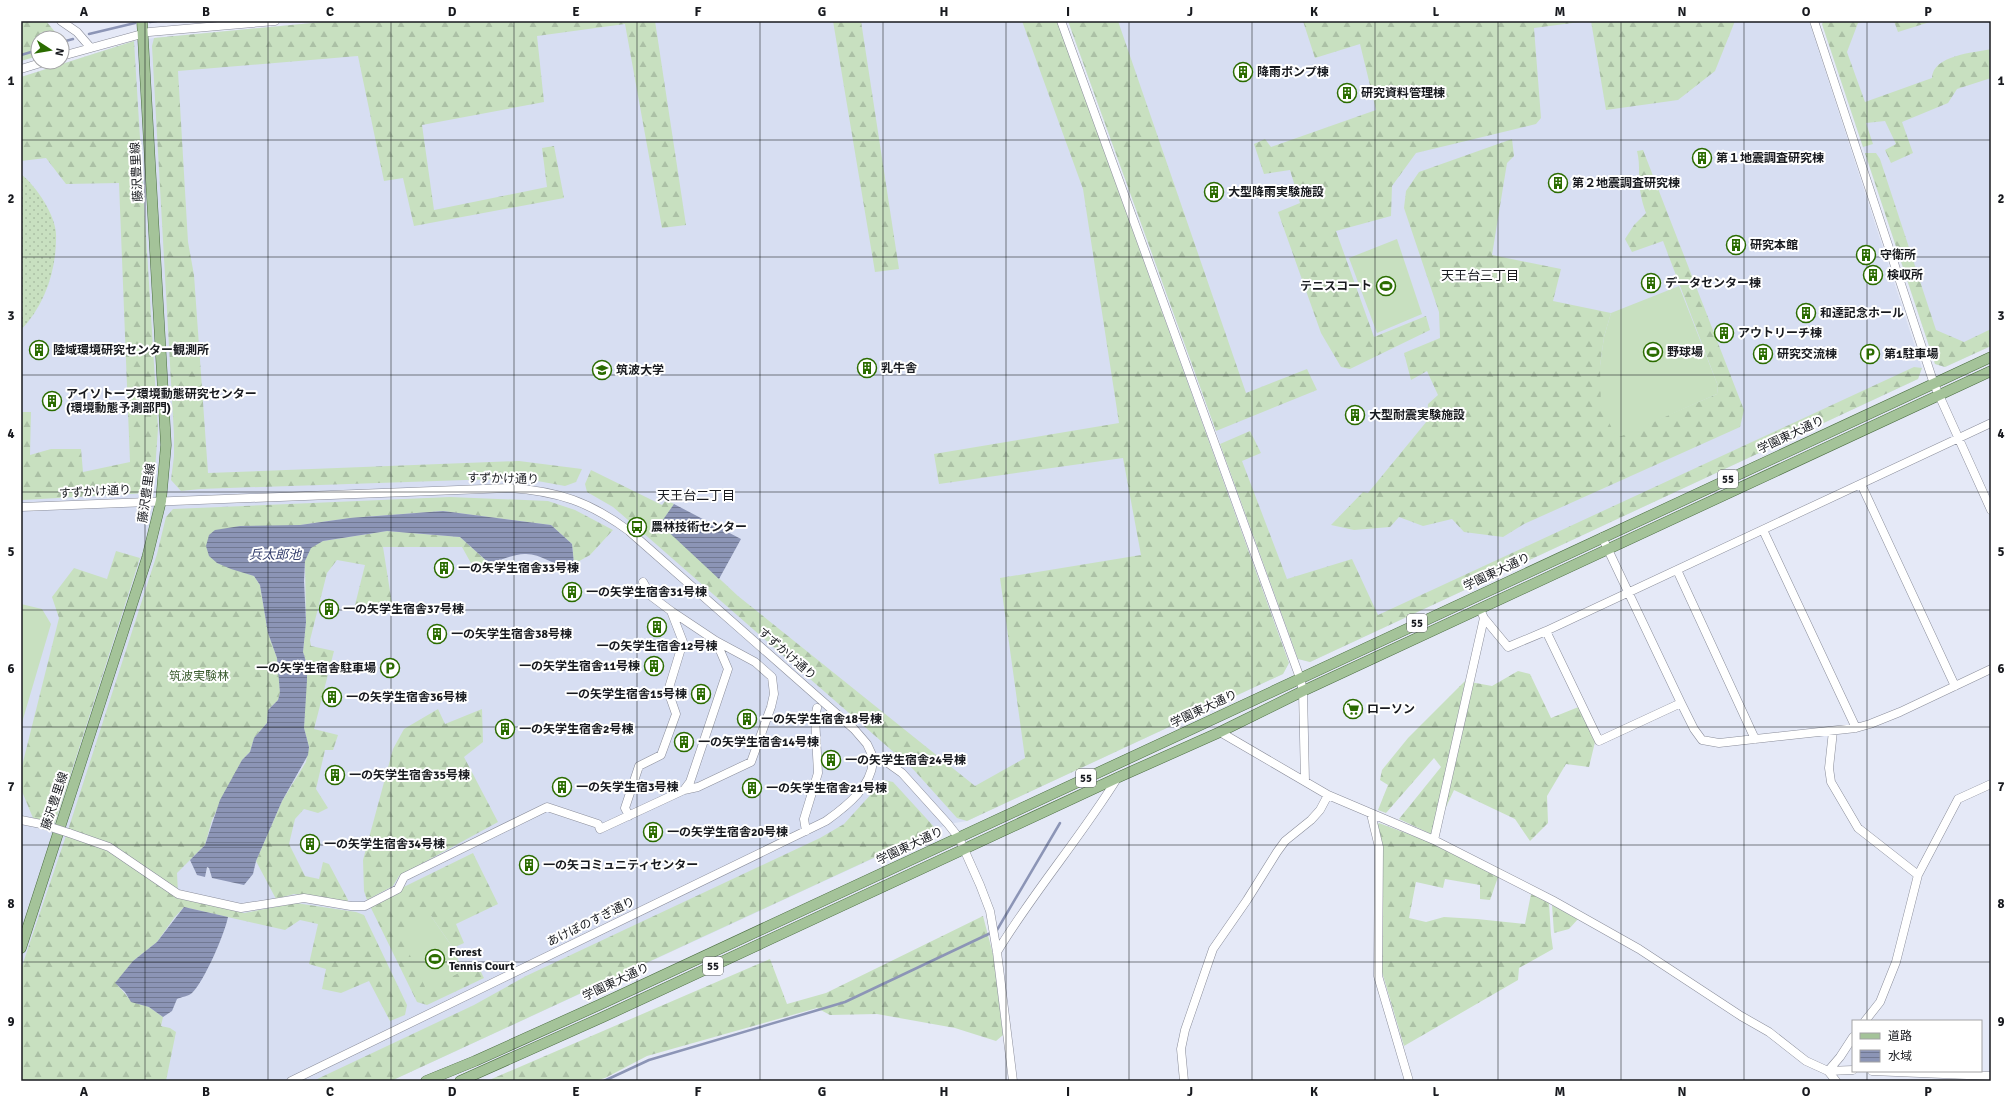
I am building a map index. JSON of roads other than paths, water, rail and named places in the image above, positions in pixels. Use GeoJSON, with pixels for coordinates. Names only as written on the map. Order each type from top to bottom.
{"type":"FeatureCollection","features":[{"type":"Feature","properties":{"kind":"main road","name":"藤沢豊里線"},"geometry":{"type":"LineString","coordinates":[[21,948],[137,591],[155,530],[161,501],[166,445],[142,21]]}},
{"type":"Feature","properties":{"kind":"main road","name":"学園東大通り"},"geometry":{"type":"LineString","coordinates":[[426,1081],[562,1021],[959,838],[1991,357]]}},
{"type":"Feature","properties":{"kind":"main road","name":"55"},"geometry":{"type":"LineString","coordinates":[[460,1081],[604,1017],[1119,777],[1220,732],[1303,690],[1482,614],[1608,549],[1991,371]]}},
{"type":"Feature","properties":{"kind":"street"},"geometry":{"type":"LineString","coordinates":[[61,21],[77,32],[90,47]]}},
{"type":"Feature","properties":{"kind":"street"},"geometry":{"type":"LineString","coordinates":[[70,53],[143,33],[275,21]]}},
{"type":"Feature","properties":{"kind":"street"},"geometry":{"type":"LineString","coordinates":[[1061,21],[1300,678],[1303,690],[1305,781]]}},
{"type":"Feature","properties":{"kind":"street"},"geometry":{"type":"LineString","coordinates":[[1814,21],[1934,384],[1991,510]]}},
{"type":"Feature","properties":{"kind":"street"},"geometry":{"type":"LineString","coordinates":[[1482,614],[1508,647],[1546,631],[1991,423]]}},
{"type":"Feature","properties":{"kind":"street"},"geometry":{"type":"LineString","coordinates":[[1861,484],[1955,686]]}},
{"type":"Feature","properties":{"kind":"street","name":"すずかけ通り"},"geometry":{"type":"LineString","coordinates":[[21,507],[509,488],[552,492],[572,498],[599,511],[629,531],[854,729],[867,744],[873,757]]}},
{"type":"Feature","properties":{"kind":"street"},"geometry":{"type":"LineString","coordinates":[[1763,530],[1856,728]]}},
{"type":"Feature","properties":{"kind":"street"},"geometry":{"type":"LineString","coordinates":[[1602,537],[1681,704],[1694,729],[1702,740],[1719,742],[1856,728],[1900,712],[1991,669]]}},
{"type":"Feature","properties":{"kind":"street"},"geometry":{"type":"LineString","coordinates":[[1676,570],[1755,739]]}},
{"type":"Feature","properties":{"kind":"street"},"geometry":{"type":"LineString","coordinates":[[21,820],[41,824],[109,848],[178,894],[241,908],[304,898],[351,906],[365,906],[398,889],[404,877],[547,808],[598,824],[600,829],[684,790],[698,787],[751,762],[771,708],[774,694],[772,678],[755,662],[716,641],[671,612],[651,596],[643,582]]}},
{"type":"Feature","properties":{"kind":"street"},"geometry":{"type":"LineString","coordinates":[[628,816],[625,808],[639,766],[661,755],[676,714],[668,691],[683,642],[671,612]]}},
{"type":"Feature","properties":{"kind":"street"},"geometry":{"type":"LineString","coordinates":[[1434,840],[1482,614]]}},
{"type":"Feature","properties":{"kind":"street"},"geometry":{"type":"LineString","coordinates":[[1546,631],[1598,740],[1681,704]]}},
{"type":"Feature","properties":{"kind":"street"},"geometry":{"type":"LineString","coordinates":[[684,790],[690,782],[728,668],[716,641]]}},
{"type":"Feature","properties":{"kind":"street"},"geometry":{"type":"LineString","coordinates":[[806,831],[804,819],[818,773],[815,717],[817,708]]}},
{"type":"Feature","properties":{"kind":"street"},"geometry":{"type":"LineString","coordinates":[[1833,731],[1829,768],[1831,782],[1858,828],[1918,875]]}},
{"type":"Feature","properties":{"kind":"street"},"geometry":{"type":"LineString","coordinates":[[1220,732],[1328,794],[1371,814],[1434,840],[1552,900],[1640,949],[1741,1016],[1768,1032],[1806,1061],[1828,1071],[1852,1070]]}},
{"type":"Feature","properties":{"kind":"street"},"geometry":{"type":"LineString","coordinates":[[873,757],[888,763],[902,774],[959,838],[980,885],[990,911],[997,952],[1013,1081]]}},
{"type":"Feature","properties":{"kind":"street","name":"あけぼのすぎ通り"},"geometry":{"type":"LineString","coordinates":[[291,1081],[826,821],[840,811],[865,786],[872,770],[873,757]]}},
{"type":"Feature","properties":{"kind":"street"},"geometry":{"type":"LineString","coordinates":[[997,952],[1016,921],[1096,812],[1119,777]]}},
{"type":"Feature","properties":{"kind":"street"},"geometry":{"type":"LineString","coordinates":[[1866,1020],[1880,1002],[1896,962],[1918,875],[1958,799],[1991,784]]}},
{"type":"Feature","properties":{"kind":"street"},"geometry":{"type":"LineString","coordinates":[[1184,1081],[1181,1049],[1185,1030],[1213,949],[1248,900],[1285,841],[1311,820],[1320,810],[1328,794]]}},
{"type":"Feature","properties":{"kind":"street"},"geometry":{"type":"LineString","coordinates":[[1371,814],[1379,847],[1378,976],[1410,1081]]}},
{"type":"Feature","properties":{"kind":"street"},"geometry":{"type":"LineString","coordinates":[[1828,1071],[1840,1058],[1852,1039]]}},
{"type":"Feature","properties":{"kind":"street"},"geometry":{"type":"LineString","coordinates":[[1828,1071],[1836,1081]]}},
{"type":"Feature","properties":{"kind":"street"},"geometry":{"type":"LineString","coordinates":[[1896,1072],[1991,1076]]}},
{"type":"Feature","properties":{"kind":"water"},"geometry":{"type":"Polygon","coordinates":[[[674,504],[741,539],[719,579],[660,524],[674,504]]]}},
{"type":"Feature","properties":{"kind":"water","name":"兵太郎池"},"geometry":{"type":"Polygon","coordinates":[[[443,511],[551,525],[572,544],[574,564],[568,568],[532,554],[522,554],[489,563],[460,537],[387,531],[323,541],[311,548],[305,561],[304,581],[306,622],[303,652],[307,665],[307,680],[304,728],[309,747],[308,755],[282,801],[256,861],[253,874],[244,885],[212,878],[209,868],[207,867],[205,877],[197,875],[190,860],[205,845],[220,800],[242,760],[250,752],[254,738],[267,723],[268,710],[278,700],[280,693],[277,658],[268,633],[260,585],[254,576],[217,563],[209,556],[206,546],[209,535],[215,530],[240,526],[300,525],[350,518],[443,511]]]}},
{"type":"Feature","properties":{"kind":"water"},"geometry":{"type":"Polygon","coordinates":[[[184,907],[228,917],[223,934],[213,957],[197,987],[191,994],[177,999],[172,1011],[163,1017],[149,1007],[131,1002],[125,992],[115,983],[133,961],[157,942],[184,907]]]}},
{"type":"Feature","properties":{"kind":"waterway"},"geometry":{"type":"LineString","coordinates":[[150,22],[157,21]]}},
{"type":"Feature","properties":{"kind":"waterway"},"geometry":{"type":"LineString","coordinates":[[89,34],[135,23]]}},
{"type":"Feature","properties":{"kind":"waterway"},"geometry":{"type":"LineString","coordinates":[[21,55],[30,52]]}},
{"type":"Feature","properties":{"kind":"waterway"},"geometry":{"type":"LineString","coordinates":[[604,1081],[649,1060],[845,1002],[997,930],[1060,823]]}},
{"type":"Feature","properties":{"kind":"place","name":"降雨ポンプ棟"},"geometry":{"type":"Point","coordinates":[1243,72]}},
{"type":"Feature","properties":{"kind":"place","name":"研究資料管理棟"},"geometry":{"type":"Point","coordinates":[1347,93]}},
{"type":"Feature","properties":{"kind":"place","name":"第１地震調査研究棟"},"geometry":{"type":"Point","coordinates":[1702,158]}},
{"type":"Feature","properties":{"kind":"place","name":"第２地震調査研究棟"},"geometry":{"type":"Point","coordinates":[1558,183]}},
{"type":"Feature","properties":{"kind":"place","name":"大型降雨実験施設"},"geometry":{"type":"Point","coordinates":[1214,192]}},
{"type":"Feature","properties":{"kind":"place","name":"研究本館"},"geometry":{"type":"Point","coordinates":[1736,245]}},
{"type":"Feature","properties":{"kind":"place","name":"守衛所"},"geometry":{"type":"Point","coordinates":[1866,255]}},
{"type":"Feature","properties":{"kind":"place","name":"検収所"},"geometry":{"type":"Point","coordinates":[1873,275]}},
{"type":"Feature","properties":{"kind":"place","name":"データセンター棟"},"geometry":{"type":"Point","coordinates":[1651,283]}},
{"type":"Feature","properties":{"kind":"place","name":"テニスコート"},"geometry":{"type":"Point","coordinates":[1386,286]}},
{"type":"Feature","properties":{"kind":"place","name":"和達記念ホール"},"geometry":{"type":"Point","coordinates":[1806,313]}},
{"type":"Feature","properties":{"kind":"place","name":"アウトリーチ棟"},"geometry":{"type":"Point","coordinates":[1724,333]}},
{"type":"Feature","properties":{"kind":"place","name":"陸域環境研究センター観測所"},"geometry":{"type":"Point","coordinates":[39,350]}},
{"type":"Feature","properties":{"kind":"place","name":"野球場"},"geometry":{"type":"Point","coordinates":[1653,352]}},
{"type":"Feature","properties":{"kind":"place","name":"研究交流棟"},"geometry":{"type":"Point","coordinates":[1763,354]}},
{"type":"Feature","properties":{"kind":"place","name":"第1駐車場"},"geometry":{"type":"Point","coordinates":[1870,354]}},
{"type":"Feature","properties":{"kind":"place","name":"乳牛舎"},"geometry":{"type":"Point","coordinates":[867,368]}},
{"type":"Feature","properties":{"kind":"place","name":"筑波大学"},"geometry":{"type":"Point","coordinates":[602,370]}},
{"type":"Feature","properties":{"kind":"place","name":"アイソトープ環境動態研究センター (環境動態予測部門)"},"geometry":{"type":"Point","coordinates":[52,401]}},
{"type":"Feature","properties":{"kind":"place","name":"大型耐震実験施設"},"geometry":{"type":"Point","coordinates":[1355,415]}},
{"type":"Feature","properties":{"kind":"place","name":"農林技術センター"},"geometry":{"type":"Point","coordinates":[637,527]}},
{"type":"Feature","properties":{"kind":"place","name":"一の矢学生宿舎33号棟"},"geometry":{"type":"Point","coordinates":[444,568]}},
{"type":"Feature","properties":{"kind":"place","name":"一の矢学生宿舎31号棟"},"geometry":{"type":"Point","coordinates":[572,592]}},
{"type":"Feature","properties":{"kind":"place","name":"一の矢学生宿舎37号棟"},"geometry":{"type":"Point","coordinates":[329,609]}},
{"type":"Feature","properties":{"kind":"place","name":"一の矢学生宿舎12号棟"},"geometry":{"type":"Point","coordinates":[657,627]}},
{"type":"Feature","properties":{"kind":"place","name":"一の矢学生宿舎38号棟"},"geometry":{"type":"Point","coordinates":[437,634]}},
{"type":"Feature","properties":{"kind":"place","name":"一の矢学生宿舎11号棟"},"geometry":{"type":"Point","coordinates":[654,666]}},
{"type":"Feature","properties":{"kind":"place","name":"一の矢学生宿舎駐車場"},"geometry":{"type":"Point","coordinates":[390,668]}},
{"type":"Feature","properties":{"kind":"place","name":"一の矢学生宿舎15号棟"},"geometry":{"type":"Point","coordinates":[701,694]}},
{"type":"Feature","properties":{"kind":"place","name":"一の矢学生宿舎36号棟"},"geometry":{"type":"Point","coordinates":[332,697]}},
{"type":"Feature","properties":{"kind":"place","name":"ローソン"},"geometry":{"type":"Point","coordinates":[1353,709]}},
{"type":"Feature","properties":{"kind":"place","name":"一の矢学生宿舎18号棟"},"geometry":{"type":"Point","coordinates":[747,719]}},
{"type":"Feature","properties":{"kind":"place","name":"一の矢学生宿舎2号棟"},"geometry":{"type":"Point","coordinates":[505,729]}},
{"type":"Feature","properties":{"kind":"place","name":"一の矢学生宿舎14号棟"},"geometry":{"type":"Point","coordinates":[684,742]}},
{"type":"Feature","properties":{"kind":"place","name":"一の矢学生宿舎24号棟"},"geometry":{"type":"Point","coordinates":[831,760]}},
{"type":"Feature","properties":{"kind":"place","name":"一の矢学生宿舎35号棟"},"geometry":{"type":"Point","coordinates":[335,775]}},
{"type":"Feature","properties":{"kind":"place","name":"一の矢学生宿3号棟"},"geometry":{"type":"Point","coordinates":[562,787]}},
{"type":"Feature","properties":{"kind":"place","name":"一の矢学生宿舎21号棟"},"geometry":{"type":"Point","coordinates":[752,788]}},
{"type":"Feature","properties":{"kind":"place","name":"一の矢学生宿舎20号棟"},"geometry":{"type":"Point","coordinates":[653,832]}},
{"type":"Feature","properties":{"kind":"place","name":"一の矢学生宿舎34号棟"},"geometry":{"type":"Point","coordinates":[310,844]}},
{"type":"Feature","properties":{"kind":"place","name":"一の矢コミュニティセンター"},"geometry":{"type":"Point","coordinates":[529,865]}},
{"type":"Feature","properties":{"kind":"place","name":"Forest Tennis Court"},"geometry":{"type":"Point","coordinates":[435,959]}},
{"type":"Feature","properties":{"kind":"district","name":"天王台三丁目"},"geometry":{"type":"Point","coordinates":[1480,276]}},
{"type":"Feature","properties":{"kind":"district","name":"天王台二丁目"},"geometry":{"type":"Point","coordinates":[696,496]}},
{"type":"Feature","properties":{"kind":"park label","name":"筑波実験林"},"geometry":{"type":"Point","coordinates":[199,676]}}]}
